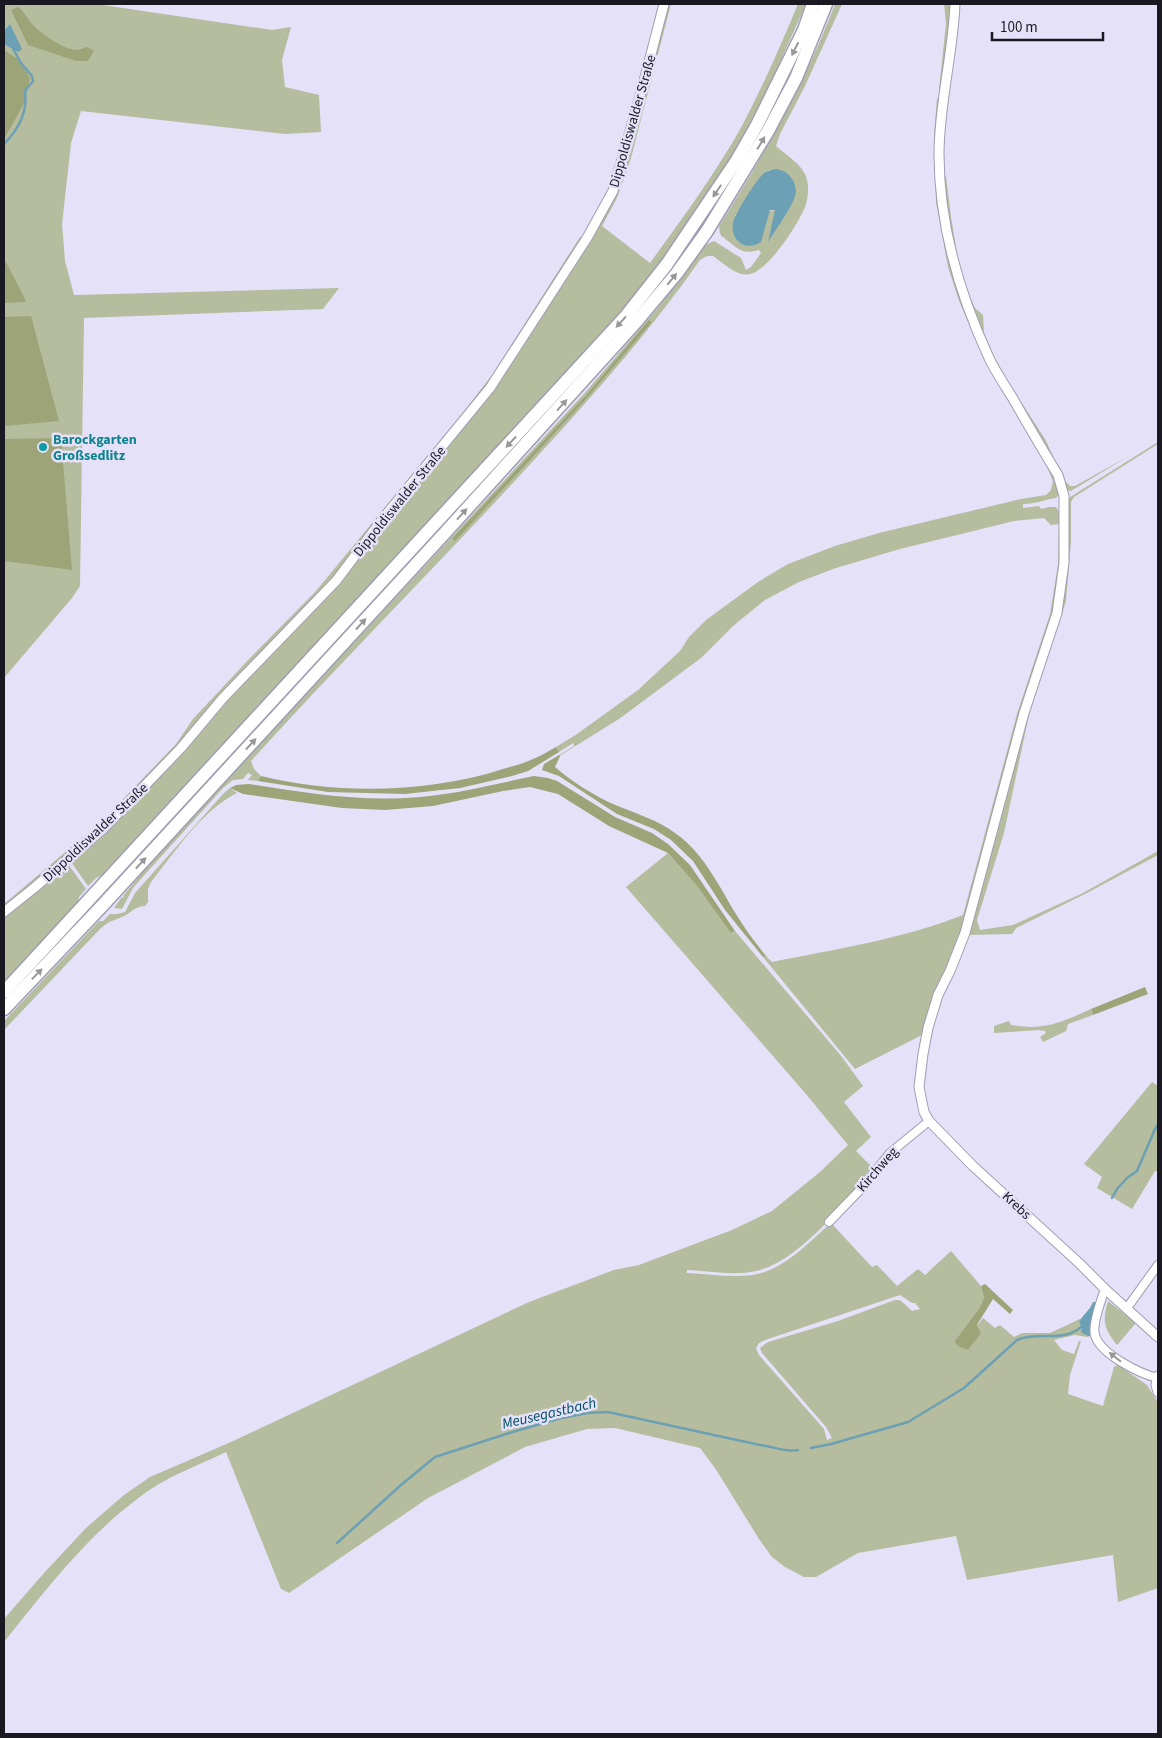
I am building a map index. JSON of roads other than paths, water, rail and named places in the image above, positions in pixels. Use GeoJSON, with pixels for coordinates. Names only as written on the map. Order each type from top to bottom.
{"type":"FeatureCollection","features":[{"type":"Feature","properties":{"kind":"highway"},"geometry":{"type":"LineString","coordinates":[[4,1009],[100,899],[626,316],[667,264],[738,160],[804,30],[814,4]]}},
{"type":"Feature","properties":{"kind":"highway"},"geometry":{"type":"LineString","coordinates":[[4,992],[100,899],[488,486],[636,322],[677,273],[707,230],[768,131],[796,78],[826,4]]}},
{"type":"Feature","properties":{"kind":"street","name":"Dippoldiswalder Straße"},"geometry":{"type":"LineString","coordinates":[[4,912],[104,828],[181,748],[223,698],[336,581],[385,516],[490,388],[587,238],[613,191],[664,4]]}},
{"type":"Feature","properties":{"kind":"street"},"geometry":{"type":"LineString","coordinates":[[929,1121],[924,1112],[919,1087],[927,1035],[938,995],[965,933],[1024,714],[1057,613],[1064,563],[1064,496],[1058,475],[990,359],[964,298],[953,264],[944,220],[939,154],[942,109],[955,4]]}},
{"type":"Feature","properties":{"kind":"street","name":"Kirchweg"},"geometry":{"type":"LineString","coordinates":[[829,1222],[861,1189],[890,1153],[929,1121]]}},
{"type":"Feature","properties":{"kind":"street","name":"Krebs"},"geometry":{"type":"LineString","coordinates":[[929,1121],[960,1153],[1158,1337]]}},
{"type":"Feature","properties":{"kind":"street"},"geometry":{"type":"LineString","coordinates":[[1128,1308],[1158,1265]]}},
{"type":"Feature","properties":{"kind":"street"},"geometry":{"type":"LineString","coordinates":[[1105,1289],[1096,1322],[1095,1335],[1104,1348],[1124,1364],[1147,1376],[1158,1377],[1156,1385],[1158,1392]]}},
{"type":"Feature","properties":{"kind":"water"},"geometry":{"type":"Polygon","coordinates":[[[10,24],[22,49],[18,52],[4,44],[4,31],[10,24]]]}},
{"type":"Feature","properties":{"kind":"water"},"geometry":{"type":"Polygon","coordinates":[[[777,169],[785,172],[793,180],[796,192],[792,203],[768,242],[775,210],[770,210],[761,242],[750,246],[740,243],[734,235],[734,219],[760,177],[768,171],[777,169]]]}},
{"type":"Feature","properties":{"kind":"water"},"geometry":{"type":"Polygon","coordinates":[[[1093,1302],[1097,1302],[1092,1335],[1088,1336],[1081,1332],[1082,1328],[1079,1321],[1093,1302]]]}},
{"type":"Feature","properties":{"kind":"waterway"},"geometry":{"type":"LineString","coordinates":[[4,144],[21,120],[26,99],[25,91],[33,81],[32,76],[21,63],[13,49]]}},
{"type":"Feature","properties":{"kind":"waterway","name":"Meusegastbach"},"geometry":{"type":"LineString","coordinates":[[1112,1198],[1127,1178],[1137,1171],[1158,1125]]}},
{"type":"Feature","properties":{"kind":"waterway","name":"Meusegastbach"},"geometry":{"type":"LineString","coordinates":[[811,1448],[908,1422],[964,1388],[1017,1340],[1033,1336],[1060,1336],[1075,1331],[1082,1326]]}},
{"type":"Feature","properties":{"kind":"waterway","name":"Meusegastbach"},"geometry":{"type":"LineString","coordinates":[[337,1543],[435,1457],[561,1418],[588,1413],[608,1412],[784,1450],[798,1450]]}},
{"type":"Feature","properties":{"kind":"place","name":"Barockgarten Großsedlitz"},"geometry":{"type":"Point","coordinates":[43,447]}}]}
